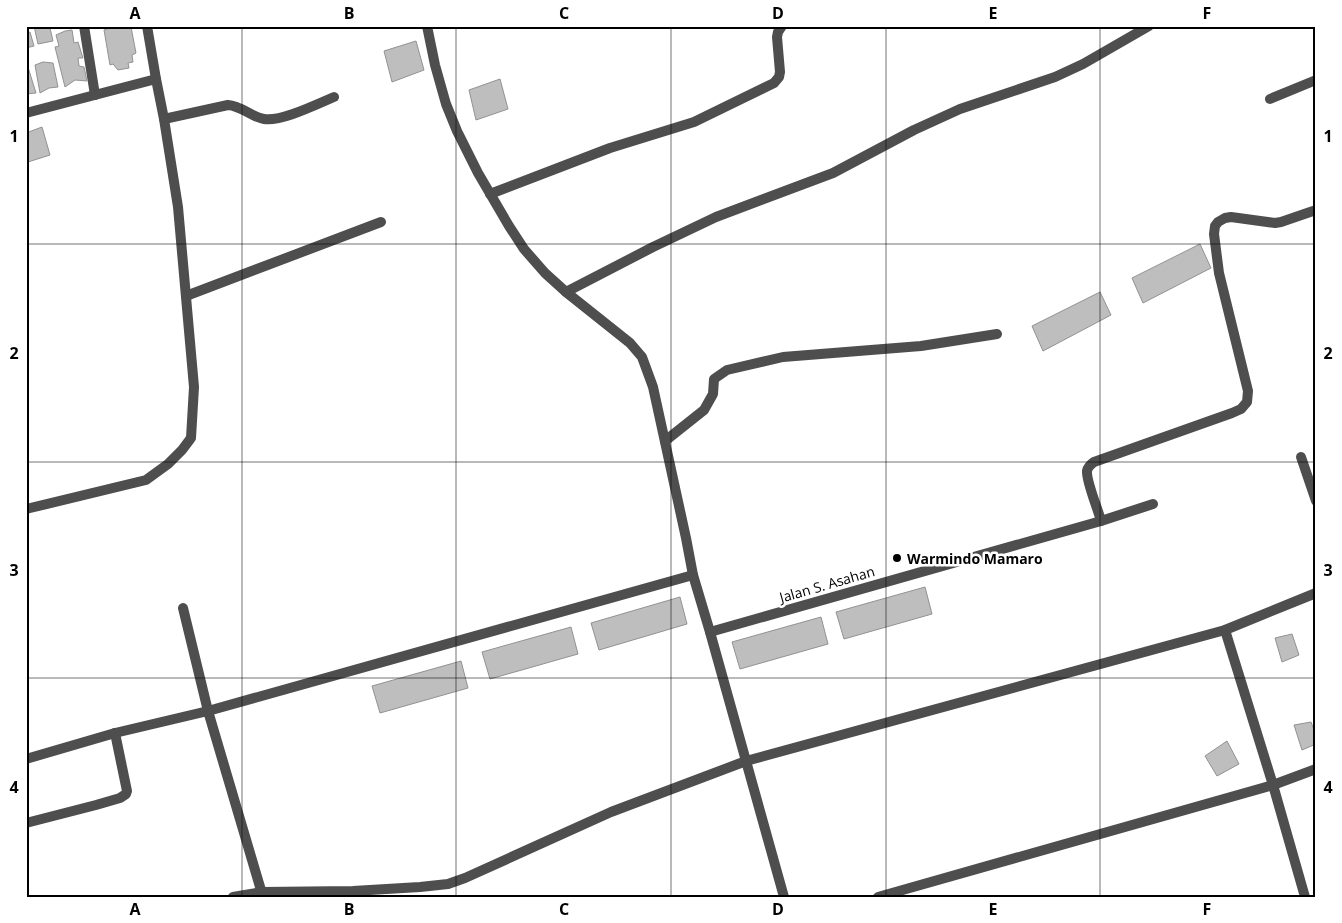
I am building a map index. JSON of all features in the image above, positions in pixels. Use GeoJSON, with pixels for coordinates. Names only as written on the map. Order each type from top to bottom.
{"type":"FeatureCollection","features":[{"type":"Feature","properties":{"kind":"street"},"geometry":{"type":"LineString","coordinates":[[84,26],[95,96]]}},
{"type":"Feature","properties":{"kind":"street"},"geometry":{"type":"LineString","coordinates":[[26,509],[146,480],[156,474],[182,450],[190,438],[194,387],[178,207],[147,26]]}},
{"type":"Feature","properties":{"kind":"street"},"geometry":{"type":"LineString","coordinates":[[427,26],[446,104],[457,131],[478,173],[509,226],[524,249],[544,273],[630,343],[642,357],[652,387],[665,441],[693,575],[784,897]]}},
{"type":"Feature","properties":{"kind":"street"},"geometry":{"type":"LineString","coordinates":[[490,194],[610,148],[694,122],[774,83],[779,77],[780,72],[778,32],[782,26]]}},
{"type":"Feature","properties":{"kind":"street"},"geometry":{"type":"LineString","coordinates":[[566,292],[716,217],[833,173],[914,130],[960,109],[1055,76],[1083,64],[1149,26]]}},
{"type":"Feature","properties":{"kind":"street"},"geometry":{"type":"LineString","coordinates":[[26,113],[156,79]]}},
{"type":"Feature","properties":{"kind":"street"},"geometry":{"type":"LineString","coordinates":[[1270,99],[1316,80]]}},
{"type":"Feature","properties":{"kind":"street"},"geometry":{"type":"LineString","coordinates":[[164,119],[228,105],[234,105],[262,119],[278,118],[334,98]]}},
{"type":"Feature","properties":{"kind":"street"},"geometry":{"type":"LineString","coordinates":[[1101,521],[1088,478],[1087,469],[1090,465],[1232,413],[1241,409],[1247,402],[1248,391],[1219,274],[1214,234],[1218,222],[1231,217],[1275,223],[1316,210]]}},
{"type":"Feature","properties":{"kind":"street"},"geometry":{"type":"LineString","coordinates":[[186,296],[381,222]]}},
{"type":"Feature","properties":{"kind":"street"},"geometry":{"type":"LineString","coordinates":[[665,441],[704,410],[713,394],[714,379],[727,370],[783,357],[920,346],[997,334]]}},
{"type":"Feature","properties":{"kind":"street"},"geometry":{"type":"LineString","coordinates":[[1301,457],[1316,501]]}},
{"type":"Feature","properties":{"kind":"street","name":"Jalan S. Asahan"},"geometry":{"type":"LineString","coordinates":[[710,632],[1101,521],[1153,504]]}},
{"type":"Feature","properties":{"kind":"street"},"geometry":{"type":"LineString","coordinates":[[26,759],[115,733],[208,711],[693,575]]}},
{"type":"Feature","properties":{"kind":"street"},"geometry":{"type":"LineString","coordinates":[[232,897],[448,884],[610,812],[746,761],[1225,630],[1316,593]]}},
{"type":"Feature","properties":{"kind":"street"},"geometry":{"type":"LineString","coordinates":[[183,608],[208,711],[263,894]]}},
{"type":"Feature","properties":{"kind":"street"},"geometry":{"type":"LineString","coordinates":[[1225,630],[1305,897]]}},
{"type":"Feature","properties":{"kind":"street"},"geometry":{"type":"LineString","coordinates":[[26,823],[96,805],[120,798],[126,794],[127,791],[115,733]]}},
{"type":"Feature","properties":{"kind":"street"},"geometry":{"type":"LineString","coordinates":[[878,897],[1273,785],[1316,769]]}},
{"type":"Feature","properties":{"kind":"building"},"geometry":{"type":"Polygon","coordinates":[[[34,26],[61,27],[50,28],[53,41],[38,44],[34,26]]]}},
{"type":"Feature","properties":{"kind":"building"},"geometry":{"type":"Polygon","coordinates":[[[116,26],[131,27],[136,53],[132,55],[133,62],[128,63],[129,68],[118,70],[113,64],[110,65],[104,30],[116,26]]]}},
{"type":"Feature","properties":{"kind":"building"},"geometry":{"type":"Polygon","coordinates":[[[72,30],[74,43],[78,42],[83,58],[78,58],[79,66],[84,67],[87,81],[75,80],[65,87],[55,47],[59,46],[56,35],[72,30]]]}},
{"type":"Feature","properties":{"kind":"building"},"geometry":{"type":"Polygon","coordinates":[[[30,32],[34,46],[26,48],[26,33],[30,32]]]}},
{"type":"Feature","properties":{"kind":"building"},"geometry":{"type":"Polygon","coordinates":[[[416,41],[424,70],[392,82],[384,51],[416,41]]]}},
{"type":"Feature","properties":{"kind":"building"},"geometry":{"type":"Polygon","coordinates":[[[43,62],[53,63],[58,87],[49,88],[40,93],[35,65],[43,62]]]}},
{"type":"Feature","properties":{"kind":"building"},"geometry":{"type":"Polygon","coordinates":[[[27,64],[36,93],[26,94],[27,64]]]}},
{"type":"Feature","properties":{"kind":"building"},"geometry":{"type":"Polygon","coordinates":[[[500,79],[508,109],[476,120],[469,90],[500,79]]]}},
{"type":"Feature","properties":{"kind":"building"},"geometry":{"type":"Polygon","coordinates":[[[42,127],[50,155],[28,162],[26,156],[26,133],[42,127]]]}},
{"type":"Feature","properties":{"kind":"building"},"geometry":{"type":"Polygon","coordinates":[[[1200,244],[1211,268],[1143,303],[1132,278],[1200,244]]]}},
{"type":"Feature","properties":{"kind":"building"},"geometry":{"type":"Polygon","coordinates":[[[1100,292],[1111,315],[1043,351],[1032,326],[1100,292]]]}},
{"type":"Feature","properties":{"kind":"building"},"geometry":{"type":"Polygon","coordinates":[[[925,587],[932,614],[844,639],[836,612],[925,587]]]}},
{"type":"Feature","properties":{"kind":"building"},"geometry":{"type":"Polygon","coordinates":[[[680,597],[687,624],[599,650],[591,623],[680,597]]]}},
{"type":"Feature","properties":{"kind":"building"},"geometry":{"type":"Polygon","coordinates":[[[821,617],[828,644],[740,669],[732,642],[821,617]]]}},
{"type":"Feature","properties":{"kind":"building"},"geometry":{"type":"Polygon","coordinates":[[[571,627],[578,654],[490,679],[482,652],[571,627]]]}},
{"type":"Feature","properties":{"kind":"building"},"geometry":{"type":"Polygon","coordinates":[[[1292,634],[1299,655],[1282,662],[1275,638],[1292,634]]]}},
{"type":"Feature","properties":{"kind":"building"},"geometry":{"type":"Polygon","coordinates":[[[461,661],[468,688],[380,713],[372,686],[461,661]]]}},
{"type":"Feature","properties":{"kind":"building"},"geometry":{"type":"Polygon","coordinates":[[[1311,722],[1316,735],[1316,744],[1302,750],[1294,725],[1311,722]]]}},
{"type":"Feature","properties":{"kind":"building"},"geometry":{"type":"Polygon","coordinates":[[[1227,741],[1239,764],[1217,776],[1205,756],[1227,741]]]}},
{"type":"Feature","properties":{"kind":"place","name":"Warmindo Mamaro"},"geometry":{"type":"Point","coordinates":[897,558]}}]}
